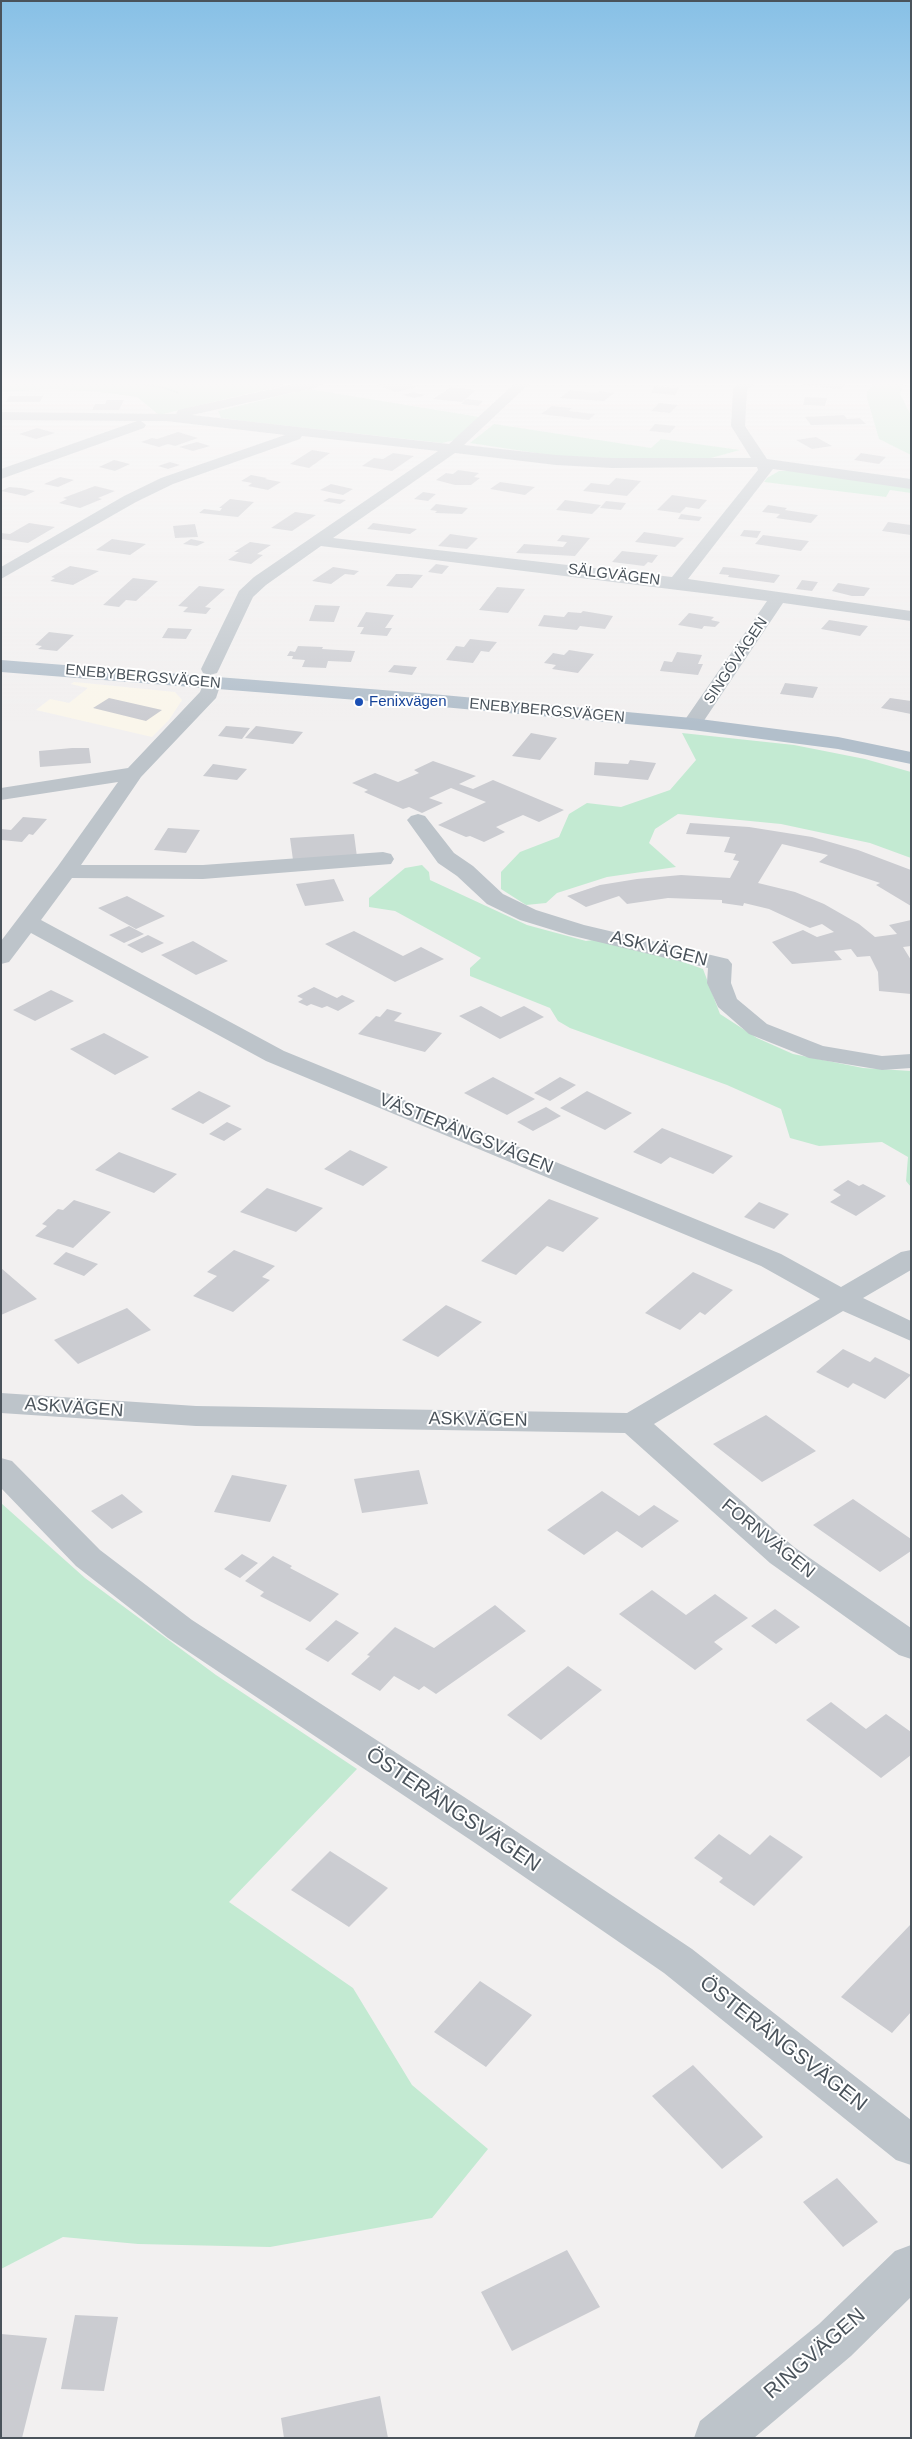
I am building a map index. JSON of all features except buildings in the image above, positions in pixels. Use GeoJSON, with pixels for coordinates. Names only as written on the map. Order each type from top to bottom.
{"type":"FeatureCollection","features":[{"type":"Feature","properties":{"kind":"main road","name":"ENEBYBERGSVÄGEN"},"geometry":{"type":"LineString","coordinates":[[1,666],[211,676],[421,699],[692,724],[838,743],[911,758]]}},
{"type":"Feature","properties":{"kind":"street"},"geometry":{"type":"LineString","coordinates":[[1,574],[134,497]]}},
{"type":"Feature","properties":{"kind":"street"},"geometry":{"type":"LineString","coordinates":[[1,957],[66,871],[134,773],[209,694],[211,676],[245,595],[260,581],[381,497]]}},
{"type":"Feature","properties":{"kind":"street"},"geometry":{"type":"LineString","coordinates":[[676,583],[745,497]]}},
{"type":"Feature","properties":{"kind":"street","name":"SÄLGVÄGEN"},"geometry":{"type":"LineString","coordinates":[[317,541],[676,583],[911,616]]}},
{"type":"Feature","properties":{"kind":"street","name":"SINGÖVÄGEN"},"geometry":{"type":"LineString","coordinates":[[692,724],[779,597]]}},
{"type":"Feature","properties":{"kind":"street"},"geometry":{"type":"LineString","coordinates":[[1,794],[134,773]]}},
{"type":"Feature","properties":{"kind":"street","name":"ASKVÄGEN"},"geometry":{"type":"LineString","coordinates":[[418,820],[446,858],[465,871],[495,899],[528,915],[720,964],[719,983],[726,1002],[758,1030],[818,1053],[882,1063],[911,1061]]}},
{"type":"Feature","properties":{"kind":"street"},"geometry":{"type":"LineString","coordinates":[[66,871],[203,872],[383,859]]}},
{"type":"Feature","properties":{"kind":"street","name":"VÄSTERÄNGSVÄGEN"},"geometry":{"type":"LineString","coordinates":[[29,922],[275,1056],[771,1260],[841,1299],[911,1332]]}},
{"type":"Feature","properties":{"kind":"street"},"geometry":{"type":"LineString","coordinates":[[633,1422],[911,1258]]}},
{"type":"Feature","properties":{"kind":"street","name":"ASKVÄGEN"},"geometry":{"type":"LineString","coordinates":[[1,1403],[196,1416],[633,1422]]}},
{"type":"Feature","properties":{"kind":"street","name":"FORNVÄGEN"},"geometry":{"type":"LineString","coordinates":[[633,1422],[782,1556],[911,1646]]}},
{"type":"Feature","properties":{"kind":"street","name":"ÖSTERÄNGSVÄGEN"},"geometry":{"type":"LineString","coordinates":[[1,1469],[88,1558],[180,1629],[488,1832],[678,1961],[911,2146]]}},
{"type":"Feature","properties":{"kind":"street","name":"RINGVÄGEN"},"geometry":{"type":"LineString","coordinates":[[717,2438],[835,2340],[911,2266]]}},
{"type":"Feature","properties":{"kind":"shaded area"},"geometry":{"type":"Polygon","coordinates":[[[74,682],[175,692],[182,700],[169,720],[152,737],[36,710],[50,699],[69,703],[88,688],[71,684],[74,682]]]}},
{"type":"Feature","properties":{"kind":"green space"},"geometry":{"type":"Polygon","coordinates":[[[682,733],[794,745],[865,759],[911,772],[911,858],[870,843],[781,824],[678,814],[655,829],[649,843],[676,867],[607,877],[557,893],[546,903],[526,905],[501,889],[501,872],[520,852],[559,837],[569,814],[587,803],[621,807],[670,790],[696,760],[682,733]]]}},
{"type":"Feature","properties":{"kind":"green space"},"geometry":{"type":"Polygon","coordinates":[[[422,865],[429,872],[430,880],[527,925],[586,941],[600,939],[663,955],[703,969],[720,1014],[757,1038],[793,1054],[863,1068],[911,1071],[911,1187],[906,1181],[908,1157],[882,1142],[819,1146],[790,1138],[781,1109],[727,1085],[570,1028],[558,1021],[550,1008],[470,976],[470,968],[481,958],[395,911],[369,907],[369,898],[405,868],[422,865]]]}},
{"type":"Feature","properties":{"kind":"green space"},"geometry":{"type":"Polygon","coordinates":[[[1,1503],[85,1578],[216,1675],[357,1769],[229,1902],[353,1988],[412,2085],[488,2149],[432,2218],[270,2247],[138,2244],[63,2237],[1,2269],[1,1503]]]}},
{"type":"Feature","properties":{"kind":"place","name":"Fenixvägen"},"geometry":{"type":"Point","coordinates":[359,702]}}]}
